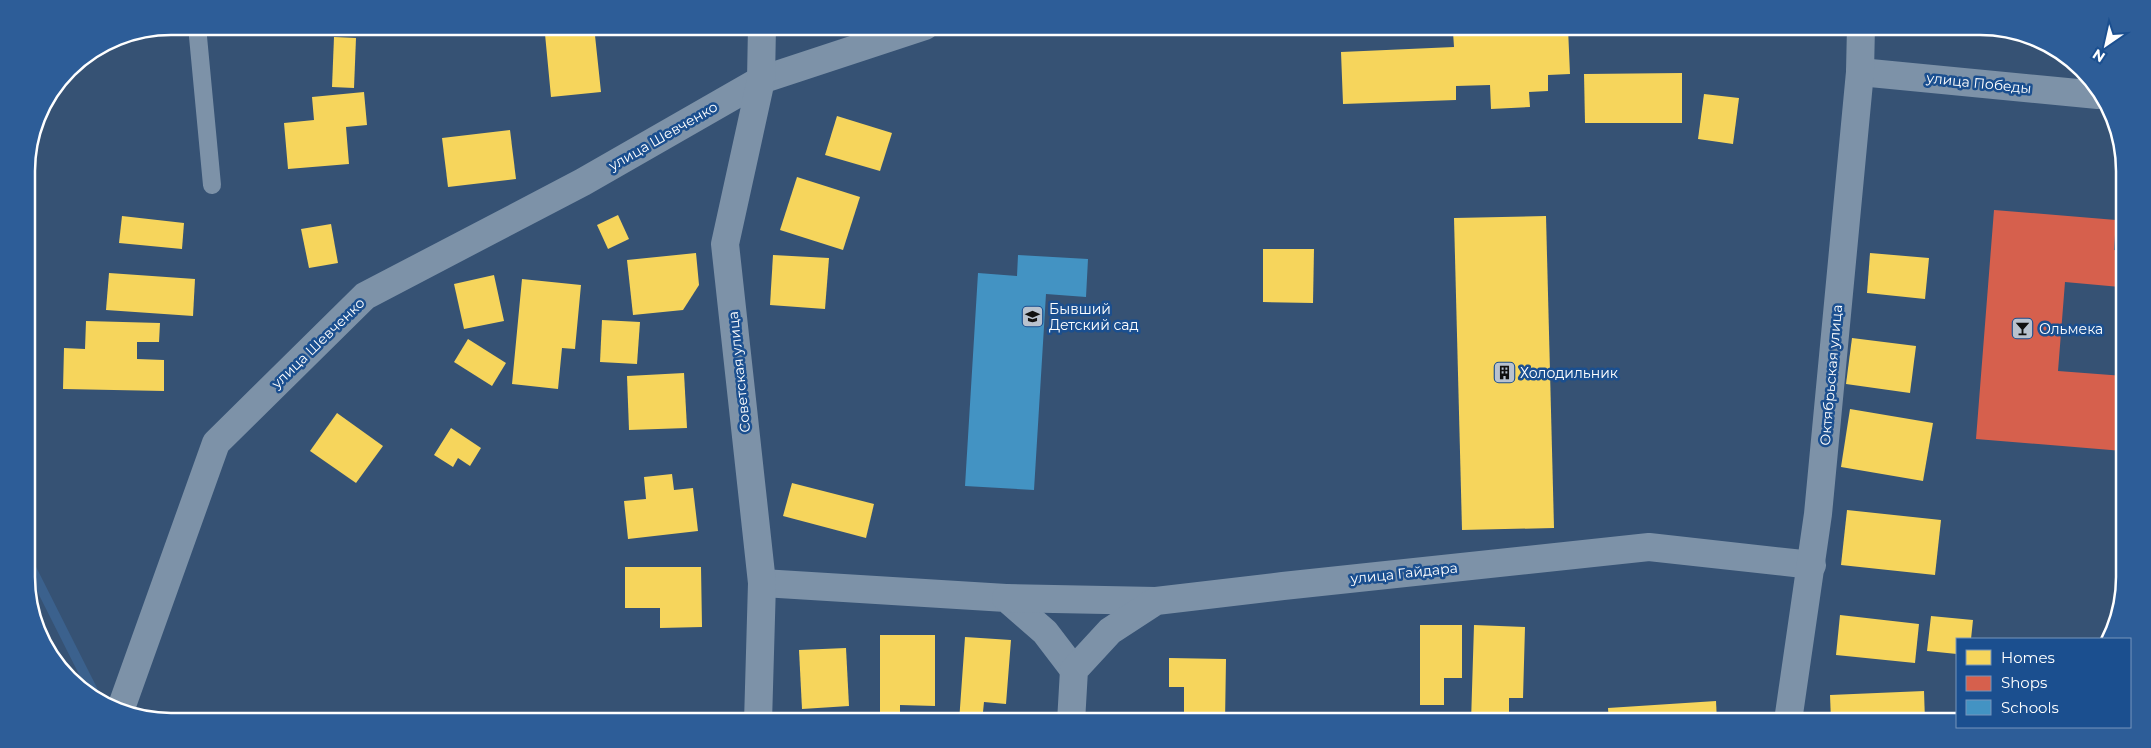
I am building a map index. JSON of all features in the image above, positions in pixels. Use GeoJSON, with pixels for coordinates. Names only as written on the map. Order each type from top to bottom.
{"type":"FeatureCollection","features":[{"type":"Feature","properties":{"kind":"street","name":"Советская улица"},"geometry":{"type":"LineString","coordinates":[[758,713],[762,583],[725,244],[761,80],[762,35]]}},
{"type":"Feature","properties":{"kind":"street"},"geometry":{"type":"LineString","coordinates":[[761,80],[898,35]]}},
{"type":"Feature","properties":{"kind":"street","name":"Октябрьская улица"},"geometry":{"type":"LineString","coordinates":[[1789,713],[1812,565],[1860,72],[1861,35]]}},
{"type":"Feature","properties":{"kind":"street","name":"улица Победы"},"geometry":{"type":"LineString","coordinates":[[1860,72],[2093,94]]}},
{"type":"Feature","properties":{"kind":"street","name":"улица Шевченко"},"geometry":{"type":"LineString","coordinates":[[122,704],[216,443],[365,296],[584,182],[761,80]]}},
{"type":"Feature","properties":{"kind":"street","name":"улица Гайдара"},"geometry":{"type":"LineString","coordinates":[[1074,670],[1110,631],[1156,601],[1649,547],[1812,565]]}},
{"type":"Feature","properties":{"kind":"street"},"geometry":{"type":"LineString","coordinates":[[762,583],[1006,598],[1156,601]]}},
{"type":"Feature","properties":{"kind":"street"},"geometry":{"type":"LineString","coordinates":[[1006,598],[1045,632],[1074,670],[1071,713]]}},
{"type":"Feature","properties":{"kind":"lane"},"geometry":{"type":"LineString","coordinates":[[198,35],[212,184]]}},
{"type":"Feature","properties":{"kind":"building: Homes"},"geometry":{"type":"Polygon","coordinates":[[[545,35],[595,35],[601,92],[551,97],[545,35]]]}},
{"type":"Feature","properties":{"kind":"building: Homes"},"geometry":{"type":"Polygon","coordinates":[[[1453,35],[1568,35],[1570,74],[1548,75],[1548,91],[1529,92],[1530,107],[1491,109],[1490,85],[1456,86],[1456,100],[1343,104],[1341,52],[1454,47],[1453,35]]]}},
{"type":"Feature","properties":{"kind":"building: Homes"},"geometry":{"type":"Polygon","coordinates":[[[334,37],[356,38],[354,88],[332,87],[334,37]]]}},
{"type":"Feature","properties":{"kind":"building: Homes"},"geometry":{"type":"Polygon","coordinates":[[[1682,73],[1682,123],[1585,123],[1584,74],[1682,73]]]}},
{"type":"Feature","properties":{"kind":"building: Homes"},"geometry":{"type":"Polygon","coordinates":[[[364,92],[367,125],[346,127],[349,164],[288,169],[284,123],[314,120],[312,97],[364,92]]]}},
{"type":"Feature","properties":{"kind":"building: Homes"},"geometry":{"type":"Polygon","coordinates":[[[1704,94],[1739,98],[1733,144],[1698,139],[1704,94]]]}},
{"type":"Feature","properties":{"kind":"building: Homes"},"geometry":{"type":"Polygon","coordinates":[[[837,116],[892,133],[880,171],[825,155],[837,116]]]}},
{"type":"Feature","properties":{"kind":"building: Homes"},"geometry":{"type":"Polygon","coordinates":[[[510,130],[516,179],[448,187],[442,138],[510,130]]]}},
{"type":"Feature","properties":{"kind":"building: Homes"},"geometry":{"type":"Polygon","coordinates":[[[797,177],[860,197],[843,250],[780,230],[797,177]]]}},
{"type":"Feature","properties":{"kind":"building: Homes"},"geometry":{"type":"Polygon","coordinates":[[[618,215],[629,239],[608,249],[597,225],[618,215]]]}},
{"type":"Feature","properties":{"kind":"building: Homes"},"geometry":{"type":"Polygon","coordinates":[[[122,216],[184,223],[182,249],[119,243],[122,216]]]}},
{"type":"Feature","properties":{"kind":"building: Homes","name":"Холодильник"},"geometry":{"type":"Polygon","coordinates":[[[1546,216],[1554,528],[1462,530],[1454,218],[1546,216]]]}},
{"type":"Feature","properties":{"kind":"building: Homes"},"geometry":{"type":"Polygon","coordinates":[[[331,224],[338,263],[309,268],[301,229],[331,224]]]}},
{"type":"Feature","properties":{"kind":"building: Homes"},"geometry":{"type":"Polygon","coordinates":[[[1263,249],[1314,249],[1313,303],[1263,302],[1263,249]]]}},
{"type":"Feature","properties":{"kind":"building: Homes"},"geometry":{"type":"Polygon","coordinates":[[[696,253],[699,285],[683,310],[633,315],[627,260],[696,253]]]}},
{"type":"Feature","properties":{"kind":"building: Homes"},"geometry":{"type":"Polygon","coordinates":[[[1870,253],[1929,258],[1925,299],[1867,293],[1870,253]]]}},
{"type":"Feature","properties":{"kind":"building: Homes"},"geometry":{"type":"Polygon","coordinates":[[[773,255],[829,258],[825,309],[770,305],[773,255]]]}},
{"type":"Feature","properties":{"kind":"building: Homes"},"geometry":{"type":"Polygon","coordinates":[[[109,273],[195,279],[193,316],[106,310],[109,273]]]}},
{"type":"Feature","properties":{"kind":"building: Homes"},"geometry":{"type":"Polygon","coordinates":[[[494,275],[504,321],[464,329],[454,284],[494,275]]]}},
{"type":"Feature","properties":{"kind":"building: Homes"},"geometry":{"type":"Polygon","coordinates":[[[522,279],[581,285],[575,349],[562,348],[558,389],[512,384],[522,279]]]}},
{"type":"Feature","properties":{"kind":"building: Homes"},"geometry":{"type":"Polygon","coordinates":[[[602,320],[640,322],[637,364],[600,362],[602,320]]]}},
{"type":"Feature","properties":{"kind":"building: Homes"},"geometry":{"type":"Polygon","coordinates":[[[86,321],[160,323],[159,342],[137,342],[137,359],[164,360],[164,391],[63,389],[64,348],[85,349],[86,321]]]}},
{"type":"Feature","properties":{"kind":"building: Homes"},"geometry":{"type":"Polygon","coordinates":[[[1852,338],[1916,346],[1910,393],[1846,384],[1852,338]]]}},
{"type":"Feature","properties":{"kind":"building: Homes"},"geometry":{"type":"Polygon","coordinates":[[[468,339],[506,363],[492,386],[454,362],[468,339]]]}},
{"type":"Feature","properties":{"kind":"building: Homes"},"geometry":{"type":"Polygon","coordinates":[[[684,373],[687,428],[629,430],[627,376],[684,373]]]}},
{"type":"Feature","properties":{"kind":"building: Homes"},"geometry":{"type":"Polygon","coordinates":[[[1850,409],[1933,423],[1923,481],[1841,467],[1850,409]]]}},
{"type":"Feature","properties":{"kind":"building: Homes"},"geometry":{"type":"Polygon","coordinates":[[[337,413],[383,446],[356,483],[310,451],[337,413]]]}},
{"type":"Feature","properties":{"kind":"building: Homes"},"geometry":{"type":"Polygon","coordinates":[[[451,428],[481,448],[470,466],[458,458],[453,467],[434,455],[451,428]]]}},
{"type":"Feature","properties":{"kind":"building: Homes"},"geometry":{"type":"Polygon","coordinates":[[[672,474],[674,490],[693,488],[698,531],[628,539],[624,501],[646,499],[644,477],[672,474]]]}},
{"type":"Feature","properties":{"kind":"building: Homes"},"geometry":{"type":"Polygon","coordinates":[[[792,483],[874,504],[866,538],[783,516],[792,483]]]}},
{"type":"Feature","properties":{"kind":"building: Homes"},"geometry":{"type":"Polygon","coordinates":[[[1847,510],[1941,520],[1935,575],[1841,565],[1847,510]]]}},
{"type":"Feature","properties":{"kind":"building: Homes"},"geometry":{"type":"Polygon","coordinates":[[[625,567],[701,567],[702,627],[660,628],[660,608],[625,608],[625,567]]]}},
{"type":"Feature","properties":{"kind":"building: Homes"},"geometry":{"type":"Polygon","coordinates":[[[1840,615],[1919,624],[1915,663],[1836,655],[1840,615]]]}},
{"type":"Feature","properties":{"kind":"building: Homes"},"geometry":{"type":"Polygon","coordinates":[[[1931,616],[1973,620],[1971,638],[1956,638],[1956,654],[1927,651],[1931,616]]]}},
{"type":"Feature","properties":{"kind":"building: Homes"},"geometry":{"type":"Polygon","coordinates":[[[1420,625],[1462,625],[1462,678],[1444,678],[1444,705],[1420,705],[1420,625]]]}},
{"type":"Feature","properties":{"kind":"building: Homes"},"geometry":{"type":"Polygon","coordinates":[[[1474,625],[1525,627],[1523,698],[1509,698],[1509,713],[1471,713],[1474,625]]]}},
{"type":"Feature","properties":{"kind":"building: Homes"},"geometry":{"type":"Polygon","coordinates":[[[880,635],[935,635],[935,706],[900,705],[900,713],[880,713],[880,635]]]}},
{"type":"Feature","properties":{"kind":"building: Homes"},"geometry":{"type":"Polygon","coordinates":[[[965,637],[1011,640],[1006,704],[984,702],[983,713],[960,713],[965,637]]]}},
{"type":"Feature","properties":{"kind":"building: Homes"},"geometry":{"type":"Polygon","coordinates":[[[846,648],[849,706],[802,709],[799,650],[846,648]]]}},
{"type":"Feature","properties":{"kind":"building: Homes"},"geometry":{"type":"Polygon","coordinates":[[[1169,658],[1226,659],[1225,713],[1184,713],[1184,687],[1169,687],[1169,658]]]}},
{"type":"Feature","properties":{"kind":"building: Homes"},"geometry":{"type":"Polygon","coordinates":[[[1924,691],[1925,713],[1831,713],[1830,695],[1924,691]]]}},
{"type":"Feature","properties":{"kind":"building: Homes"},"geometry":{"type":"Polygon","coordinates":[[[1716,701],[1717,713],[1608,713],[1608,708],[1716,701]]]}},
{"type":"Feature","properties":{"kind":"building: Shops","name":"Ольмека"},"geometry":{"type":"Polygon","coordinates":[[[1994,210],[2116,220],[2114,250],[2116,250],[2116,287],[2065,282],[2058,371],[2116,375],[2116,450],[1976,439],[1994,210]]]}},
{"type":"Feature","properties":{"kind":"building: Schools"},"geometry":{"type":"Polygon","coordinates":[[[1018,255],[1088,259],[1086,297],[1046,294],[1034,490],[965,486],[978,273],[1017,276],[1018,255]]]}},
{"type":"Feature","properties":{"kind":"waterway"},"geometry":{"type":"LineString","coordinates":[[35,576],[91,687]]}},
{"type":"Feature","properties":{"kind":"place","name":"Бывший Детский сад"},"geometry":{"type":"Point","coordinates":[1033,317]}},
{"type":"Feature","properties":{"kind":"place","name":"Ольмека"},"geometry":{"type":"Point","coordinates":[2023,329]}},
{"type":"Feature","properties":{"kind":"place","name":"Холодильник"},"geometry":{"type":"Point","coordinates":[1504,373]}}]}
